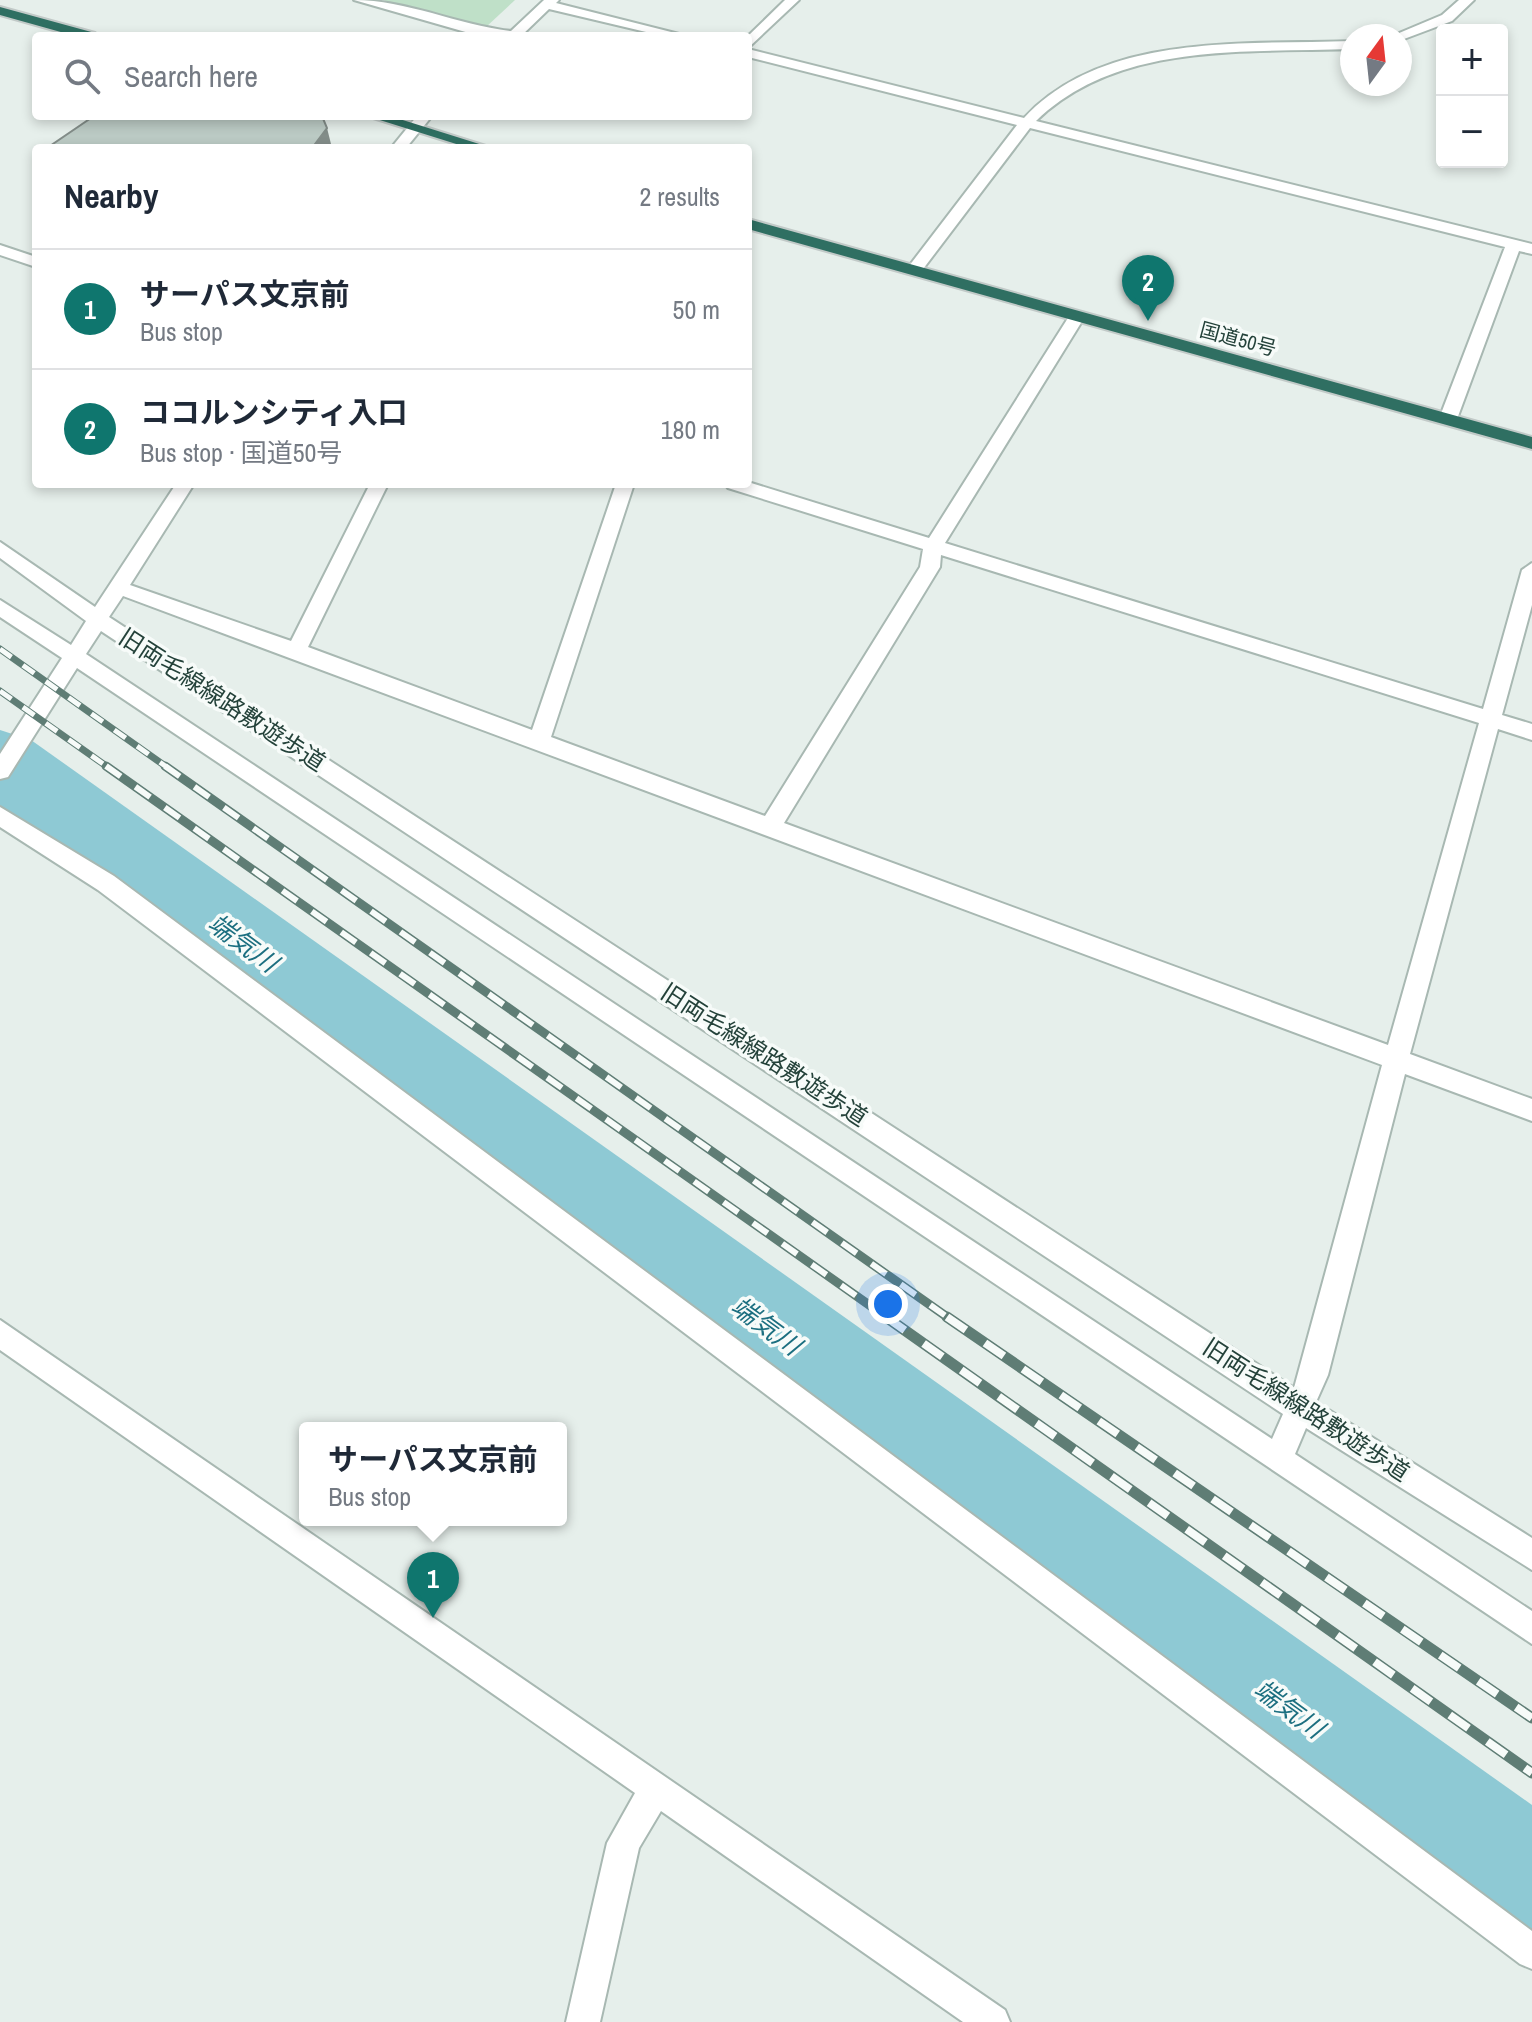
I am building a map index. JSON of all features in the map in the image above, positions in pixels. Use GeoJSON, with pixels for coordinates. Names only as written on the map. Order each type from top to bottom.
{"type":"FeatureCollection","features":[{"type":"Feature","properties":{"kind":"highway"},"geometry":{"type":"LineString","coordinates":[[0,11],[76,32]]}},
{"type":"Feature","properties":{"kind":"highway"},"geometry":{"type":"LineString","coordinates":[[420,122],[475,144]]}},
{"type":"Feature","properties":{"kind":"highway","name":"国道50号"},"geometry":{"type":"LineString","coordinates":[[752,225],[1532,443]]}},
{"type":"Feature","properties":{"kind":"street"},"geometry":{"type":"LineString","coordinates":[[361,0],[483,32]]}},
{"type":"Feature","properties":{"kind":"street"},"geometry":{"type":"LineString","coordinates":[[752,40],[792,0]]}},
{"type":"Feature","properties":{"kind":"street"},"geometry":{"type":"LineString","coordinates":[[1412,31],[1447,18],[1467,0]]}},
{"type":"Feature","properties":{"kind":"street"},"geometry":{"type":"LineString","coordinates":[[517,32],[550,2],[665,32]]}},
{"type":"Feature","properties":{"kind":"street"},"geometry":{"type":"LineString","coordinates":[[914,270],[1026,123],[1053,97],[1091,75],[1159,57],[1340,46]]}},
{"type":"Feature","properties":{"kind":"street"},"geometry":{"type":"LineString","coordinates":[[752,54],[1532,249]]}},
{"type":"Feature","properties":{"kind":"street"},"geometry":{"type":"LineString","coordinates":[[401,144],[420,122]]}},
{"type":"Feature","properties":{"kind":"street"},"geometry":{"type":"LineString","coordinates":[[1448,419],[1514,244]]}},
{"type":"Feature","properties":{"kind":"street"},"geometry":{"type":"LineString","coordinates":[[0,250],[32,261]]}},
{"type":"Feature","properties":{"kind":"street"},"geometry":{"type":"LineString","coordinates":[[770,826],[930,567],[933,547],[1076,318]]}},
{"type":"Feature","properties":{"kind":"street"},"geometry":{"type":"LineString","coordinates":[[0,771],[182,488]]}},
{"type":"Feature","properties":{"kind":"street"},"geometry":{"type":"LineString","coordinates":[[296,651],[377,488]]}},
{"type":"Feature","properties":{"kind":"street"},"geometry":{"type":"LineString","coordinates":[[539,740],[624,488]]}},
{"type":"Feature","properties":{"kind":"street"},"geometry":{"type":"LineString","coordinates":[[747,488],[1532,732]]}},
{"type":"Feature","properties":{"kind":"street","name":"旧両毛線線路敷遊歩道"},"geometry":{"type":"LineString","coordinates":[[0,549],[99,620],[1301,1409],[1532,1555]]}},
{"type":"Feature","properties":{"kind":"street"},"geometry":{"type":"LineString","coordinates":[[1278,1459],[1314,1375],[1396,1059],[1532,570]]}},
{"type":"Feature","properties":{"kind":"street"},"geometry":{"type":"LineString","coordinates":[[117,588],[152,597],[1532,1110]]}},
{"type":"Feature","properties":{"kind":"street"},"geometry":{"type":"LineString","coordinates":[[0,607],[1532,1629]]}},
{"type":"Feature","properties":{"kind":"street"},"geometry":{"type":"LineString","coordinates":[[0,816],[106,883],[1532,1952]]}},
{"type":"Feature","properties":{"kind":"street"},"geometry":{"type":"LineString","coordinates":[[0,1334],[993,2022]]}},
{"type":"Feature","properties":{"kind":"street"},"geometry":{"type":"LineString","coordinates":[[583,2022],[624,1843],[656,1788]]}},
{"type":"Feature","properties":{"kind":"green space"},"geometry":{"type":"Polygon","coordinates":[[[382,0],[515,0],[486,27],[382,0]]]}},
{"type":"Feature","properties":{"kind":"building"},"geometry":{"type":"Polygon","coordinates":[[[88,120],[324,120],[327,128],[315,144],[53,144],[88,120]]]}},
{"type":"Feature","properties":{"kind":"waterway","name":"端気川"},"geometry":{"type":"LineString","coordinates":[[0,764],[1532,1888]]}},
{"type":"Feature","properties":{"kind":"railway"},"geometry":{"type":"LineString","coordinates":[[0,649],[168,768]]}},
{"type":"Feature","properties":{"kind":"railway"},"geometry":{"type":"LineString","coordinates":[[0,691],[109,768]]}},
{"type":"Feature","properties":{"kind":"railway"},"geometry":{"type":"LineString","coordinates":[[106,766],[889,1319]]}},
{"type":"Feature","properties":{"kind":"railway"},"geometry":{"type":"LineString","coordinates":[[165,766],[950,1319]]}},
{"type":"Feature","properties":{"kind":"railway"},"geometry":{"type":"LineString","coordinates":[[886,1317],[1532,1773]]}},
{"type":"Feature","properties":{"kind":"railway"},"geometry":{"type":"LineString","coordinates":[[947,1317],[1532,1718]]}},
{"type":"Feature","properties":{"kind":"place","name":"ココルンシティ入口"},"geometry":{"type":"Point","coordinates":[1148,321]}},
{"type":"Feature","properties":{"kind":"place","name":"サーパス文京前"},"geometry":{"type":"Point","coordinates":[433,1618]}}]}
